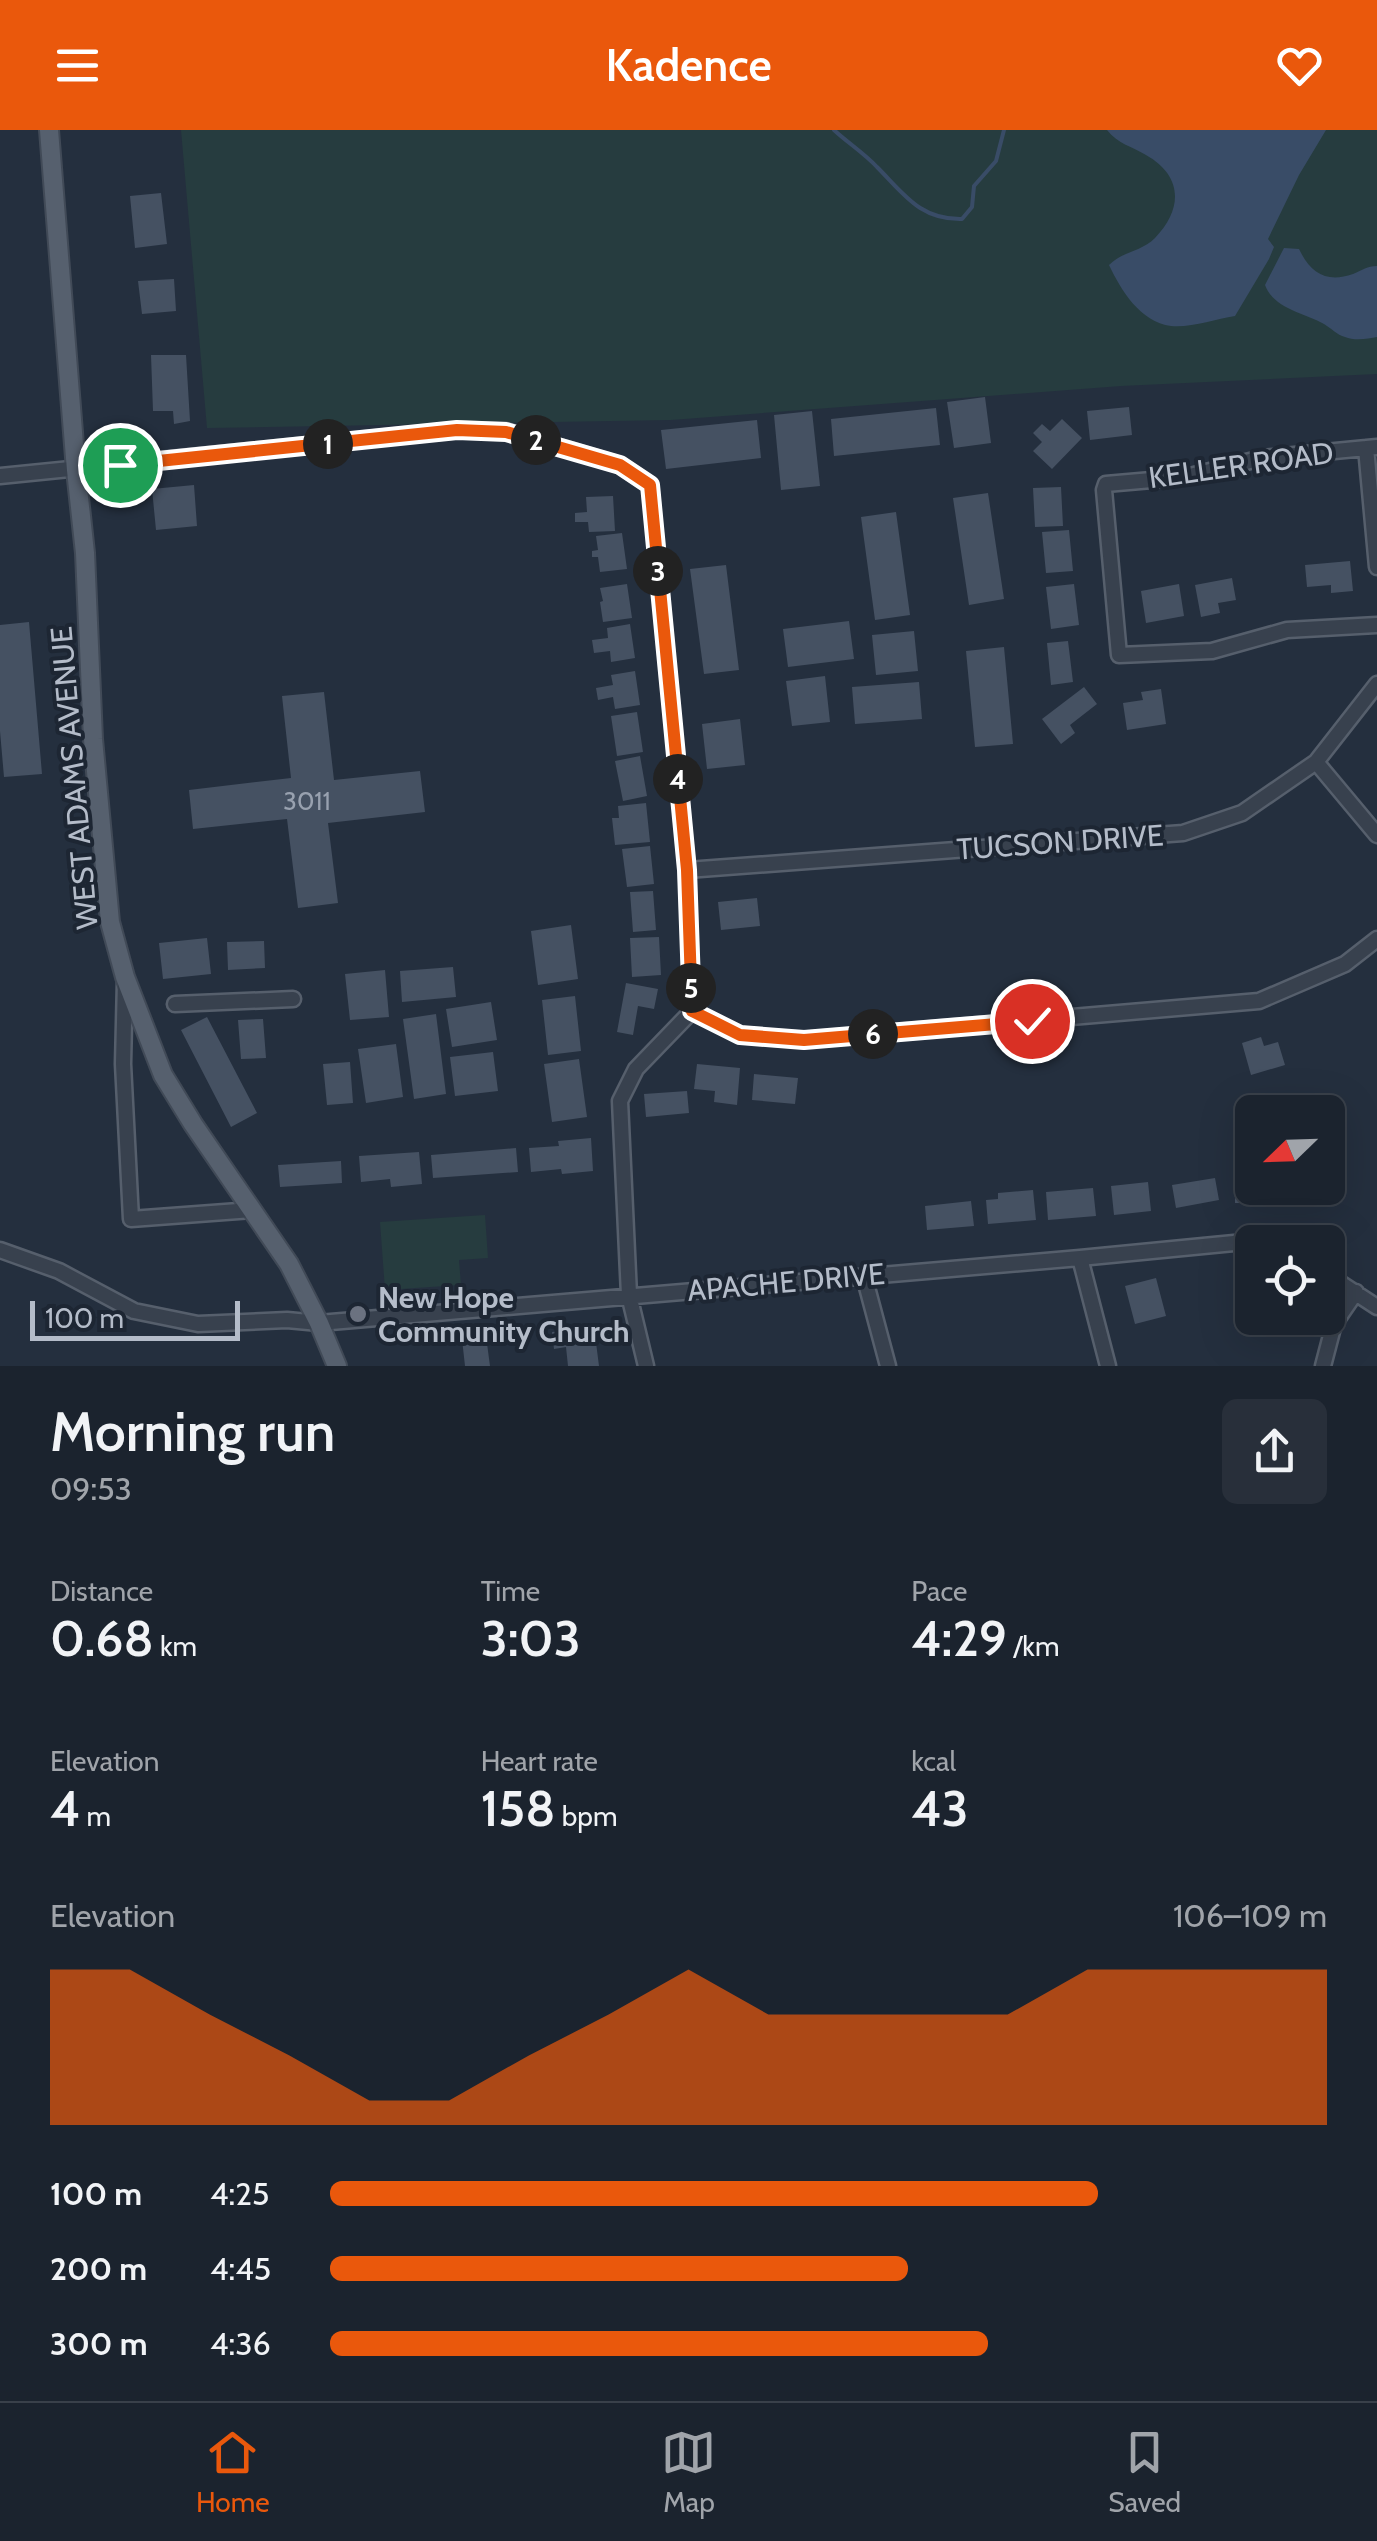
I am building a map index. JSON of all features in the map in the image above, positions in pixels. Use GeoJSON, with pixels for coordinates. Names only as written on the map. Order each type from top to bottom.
{"type":"FeatureCollection","features":[{"type":"Feature","properties":{"kind":"main road","name":"WEST ADAMS AVENUE"},"geometry":{"type":"LineString","coordinates":[[49,130],[85,553],[94,739],[110,922],[125,977],[162,1075],[289,1264],[320,1322],[337,1366]]}},
{"type":"Feature","properties":{"kind":"street"},"geometry":{"type":"LineString","coordinates":[[0,476],[473,430],[506,432],[620,465],[650,485],[687,870],[692,1011],[636,1069],[620,1100],[628,1295],[646,1366]]}},
{"type":"Feature","properties":{"kind":"street"},"geometry":{"type":"LineString","coordinates":[[1371,447],[1377,567]]}},
{"type":"Feature","properties":{"kind":"street","name":"KELLER ROAD"},"geometry":{"type":"LineString","coordinates":[[1371,447],[1262,458],[1186,477],[1106,484],[1104,490],[1119,655],[1212,652],[1286,630],[1377,625]]}},
{"type":"Feature","properties":{"kind":"street","name":"TUCSON DRIVE"},"geometry":{"type":"LineString","coordinates":[[687,870],[1184,833],[1242,813],[1316,762],[1377,684]]}},
{"type":"Feature","properties":{"kind":"street"},"geometry":{"type":"LineString","coordinates":[[1316,762],[1377,835]]}},
{"type":"Feature","properties":{"kind":"street"},"geometry":{"type":"LineString","coordinates":[[692,1011],[740,1035],[804,1040],[1259,1001],[1346,964],[1377,939]]}},
{"type":"Feature","properties":{"kind":"street"},"geometry":{"type":"LineString","coordinates":[[125,977],[123,1064],[132,1220],[252,1210]]}},
{"type":"Feature","properties":{"kind":"street"},"geometry":{"type":"LineString","coordinates":[[175,1004],[294,1000]]}},
{"type":"Feature","properties":{"kind":"street","name":"APACHE DRIVE"},"geometry":{"type":"LineString","coordinates":[[0,1250],[59,1271],[134,1310],[198,1324],[320,1322],[1235,1243]]}},
{"type":"Feature","properties":{"kind":"street"},"geometry":{"type":"LineString","coordinates":[[1080,1258],[1108,1366]]}},
{"type":"Feature","properties":{"kind":"street"},"geometry":{"type":"LineString","coordinates":[[864,1276],[888,1366]]}},
{"type":"Feature","properties":{"kind":"street"},"geometry":{"type":"LineString","coordinates":[[1345,1285],[1377,1307]]}},
{"type":"Feature","properties":{"kind":"street"},"geometry":{"type":"LineString","coordinates":[[1323,1366],[1334,1324],[1356,1292]]}},
{"type":"Feature","properties":{"kind":"green space"},"geometry":{"type":"Polygon","coordinates":[[[181,130],[1377,130],[1377,374],[1121,386],[671,420],[207,428],[181,130]]]}},
{"type":"Feature","properties":{"kind":"green space"},"geometry":{"type":"Polygon","coordinates":[[[485,1215],[488,1258],[459,1260],[461,1285],[385,1290],[380,1222],[485,1215]]]}},
{"type":"Feature","properties":{"kind":"water"},"geometry":{"type":"Polygon","coordinates":[[[1107,130],[1326,130],[1268,239],[1274,247],[1269,259],[1235,316],[1171,326],[1141,312],[1126,294],[1109,265],[1155,238],[1171,216],[1175,194],[1167,173],[1158,163],[1120,142],[1107,130]]]}},
{"type":"Feature","properties":{"kind":"water"},"geometry":{"type":"Polygon","coordinates":[[[1284,248],[1299,249],[1309,265],[1328,277],[1344,277],[1377,266],[1377,337],[1342,336],[1275,300],[1265,285],[1284,248]]]}},
{"type":"Feature","properties":{"kind":"building"},"geometry":{"type":"Polygon","coordinates":[[[161,193],[167,244],[135,248],[130,196],[161,193]]]}},
{"type":"Feature","properties":{"kind":"building"},"geometry":{"type":"Polygon","coordinates":[[[174,279],[176,311],[142,314],[138,281],[174,279]]]}},
{"type":"Feature","properties":{"kind":"building"},"geometry":{"type":"Polygon","coordinates":[[[151,355],[186,355],[190,421],[174,424],[173,411],[153,411],[151,355]]]}},
{"type":"Feature","properties":{"kind":"building"},"geometry":{"type":"Polygon","coordinates":[[[985,397],[991,443],[954,448],[947,402],[985,397]]]}},
{"type":"Feature","properties":{"kind":"building"},"geometry":{"type":"Polygon","coordinates":[[[1129,407],[1132,435],[1090,440],[1087,411],[1129,407]]]}},
{"type":"Feature","properties":{"kind":"building"},"geometry":{"type":"Polygon","coordinates":[[[936,408],[940,445],[834,456],[831,419],[936,408]]]}},
{"type":"Feature","properties":{"kind":"building"},"geometry":{"type":"Polygon","coordinates":[[[812,411],[820,486],[781,490],[774,415],[812,411]]]}},
{"type":"Feature","properties":{"kind":"building"},"geometry":{"type":"Polygon","coordinates":[[[1062,419],[1082,438],[1052,469],[1033,451],[1042,442],[1033,433],[1042,424],[1050,431],[1062,419]]]}},
{"type":"Feature","properties":{"kind":"building"},"geometry":{"type":"Polygon","coordinates":[[[757,420],[761,458],[666,469],[661,430],[757,420]]]}},
{"type":"Feature","properties":{"kind":"building"},"geometry":{"type":"Polygon","coordinates":[[[194,485],[197,526],[156,530],[152,489],[194,485]]]}},
{"type":"Feature","properties":{"kind":"building"},"geometry":{"type":"Polygon","coordinates":[[[1061,487],[1063,526],[1035,527],[1033,488],[1061,487]]]}},
{"type":"Feature","properties":{"kind":"building"},"geometry":{"type":"Polygon","coordinates":[[[988,493],[1004,599],[969,605],[953,498],[988,493]]]}},
{"type":"Feature","properties":{"kind":"building"},"geometry":{"type":"Polygon","coordinates":[[[613,496],[615,531],[589,532],[588,522],[575,522],[575,513],[587,512],[586,497],[613,496]]]}},
{"type":"Feature","properties":{"kind":"building"},"geometry":{"type":"Polygon","coordinates":[[[896,512],[910,615],[875,620],[861,517],[896,512]]]}},
{"type":"Feature","properties":{"kind":"building"},"geometry":{"type":"Polygon","coordinates":[[[1069,530],[1073,571],[1046,573],[1042,532],[1069,530]]]}},
{"type":"Feature","properties":{"kind":"building"},"geometry":{"type":"Polygon","coordinates":[[[622,533],[627,569],[600,572],[598,557],[592,557],[592,551],[598,550],[596,536],[622,533]]]}},
{"type":"Feature","properties":{"kind":"building"},"geometry":{"type":"Polygon","coordinates":[[[1350,561],[1353,591],[1331,593],[1331,585],[1307,587],[1305,565],[1350,561]]]}},
{"type":"Feature","properties":{"kind":"building"},"geometry":{"type":"Polygon","coordinates":[[[726,565],[739,670],[704,674],[690,569],[726,565]]]}},
{"type":"Feature","properties":{"kind":"building"},"geometry":{"type":"Polygon","coordinates":[[[1232,578],[1236,600],[1218,603],[1220,613],[1201,617],[1195,585],[1232,578]]]}},
{"type":"Feature","properties":{"kind":"building"},"geometry":{"type":"Polygon","coordinates":[[[627,584],[632,618],[603,622],[600,588],[627,584]]]}},
{"type":"Feature","properties":{"kind":"building"},"geometry":{"type":"Polygon","coordinates":[[[1074,584],[1079,625],[1051,629],[1046,587],[1074,584]]]}},
{"type":"Feature","properties":{"kind":"building"},"geometry":{"type":"Polygon","coordinates":[[[1179,584],[1184,616],[1146,623],[1141,591],[1179,584]]]}},
{"type":"Feature","properties":{"kind":"building"},"geometry":{"type":"Polygon","coordinates":[[[849,621],[854,659],[788,667],[783,629],[849,621]]]}},
{"type":"Feature","properties":{"kind":"building"},"geometry":{"type":"Polygon","coordinates":[[[29,622],[42,774],[4,777],[0,625],[29,622]]]}},
{"type":"Feature","properties":{"kind":"building"},"geometry":{"type":"Polygon","coordinates":[[[630,624],[635,658],[611,662],[610,651],[594,653],[592,640],[608,638],[607,628],[630,624]]]}},
{"type":"Feature","properties":{"kind":"building"},"geometry":{"type":"Polygon","coordinates":[[[914,631],[918,671],[876,675],[872,635],[914,631]]]}},
{"type":"Feature","properties":{"kind":"building"},"geometry":{"type":"Polygon","coordinates":[[[1068,641],[1073,682],[1051,685],[1047,643],[1068,641]]]}},
{"type":"Feature","properties":{"kind":"building"},"geometry":{"type":"Polygon","coordinates":[[[1004,647],[1013,744],[975,747],[966,651],[1004,647]]]}},
{"type":"Feature","properties":{"kind":"building"},"geometry":{"type":"Polygon","coordinates":[[[635,671],[640,705],[615,709],[613,697],[598,700],[596,688],[613,685],[611,675],[635,671]]]}},
{"type":"Feature","properties":{"kind":"building"},"geometry":{"type":"Polygon","coordinates":[[[825,676],[830,722],[792,726],[786,681],[825,676]]]}},
{"type":"Feature","properties":{"kind":"building"},"geometry":{"type":"Polygon","coordinates":[[[919,682],[922,719],[855,724],[852,687],[919,682]]]}},
{"type":"Feature","properties":{"kind":"building"},"geometry":{"type":"Polygon","coordinates":[[[1084,687],[1097,704],[1070,725],[1075,733],[1061,744],[1042,719],[1084,687]]]}},
{"type":"Feature","properties":{"kind":"building"},"geometry":{"type":"Polygon","coordinates":[[[1161,689],[1166,724],[1127,730],[1123,703],[1143,700],[1141,692],[1161,689]]]}},
{"type":"Feature","properties":{"kind":"building"},"geometry":{"type":"Polygon","coordinates":[[[324,692],[334,780],[420,771],[425,812],[328,823],[338,903],[298,908],[287,819],[193,829],[189,790],[291,778],[282,696],[324,692]]]}},
{"type":"Feature","properties":{"kind":"building"},"geometry":{"type":"Polygon","coordinates":[[[637,712],[643,752],[617,756],[611,716],[637,712]]]}},
{"type":"Feature","properties":{"kind":"building"},"geometry":{"type":"Polygon","coordinates":[[[740,719],[745,765],[707,769],[702,724],[740,719]]]}},
{"type":"Feature","properties":{"kind":"building"},"geometry":{"type":"Polygon","coordinates":[[[640,756],[647,796],[623,801],[615,761],[640,756]]]}},
{"type":"Feature","properties":{"kind":"building"},"geometry":{"type":"Polygon","coordinates":[[[646,803],[650,842],[615,845],[612,818],[619,818],[618,806],[646,803]]]}},
{"type":"Feature","properties":{"kind":"building"},"geometry":{"type":"Polygon","coordinates":[[[650,846],[654,884],[627,887],[622,849],[650,846]]]}},
{"type":"Feature","properties":{"kind":"building"},"geometry":{"type":"Polygon","coordinates":[[[653,891],[656,930],[633,932],[630,892],[653,891]]]}},
{"type":"Feature","properties":{"kind":"building"},"geometry":{"type":"Polygon","coordinates":[[[757,898],[760,926],[721,930],[718,902],[757,898]]]}},
{"type":"Feature","properties":{"kind":"building"},"geometry":{"type":"Polygon","coordinates":[[[571,925],[578,979],[538,985],[531,931],[571,925]]]}},
{"type":"Feature","properties":{"kind":"building"},"geometry":{"type":"Polygon","coordinates":[[[659,937],[661,975],[632,977],[630,938],[659,937]]]}},
{"type":"Feature","properties":{"kind":"building"},"geometry":{"type":"Polygon","coordinates":[[[207,938],[211,974],[163,979],[159,943],[207,938]]]}},
{"type":"Feature","properties":{"kind":"building"},"geometry":{"type":"Polygon","coordinates":[[[264,941],[265,968],[228,970],[227,942],[264,941]]]}},
{"type":"Feature","properties":{"kind":"building"},"geometry":{"type":"Polygon","coordinates":[[[453,967],[456,997],[402,1002],[400,971],[453,967]]]}},
{"type":"Feature","properties":{"kind":"building"},"geometry":{"type":"Polygon","coordinates":[[[385,970],[389,1017],[350,1020],[345,974],[385,970]]]}},
{"type":"Feature","properties":{"kind":"building"},"geometry":{"type":"Polygon","coordinates":[[[626,983],[658,989],[654,1009],[638,1006],[633,1035],[617,1032],[626,983]]]}},
{"type":"Feature","properties":{"kind":"building"},"geometry":{"type":"Polygon","coordinates":[[[575,996],[581,1051],[548,1055],[542,1000],[575,996]]]}},
{"type":"Feature","properties":{"kind":"building"},"geometry":{"type":"Polygon","coordinates":[[[491,1002],[497,1040],[452,1047],[446,1009],[491,1002]]]}},
{"type":"Feature","properties":{"kind":"building"},"geometry":{"type":"Polygon","coordinates":[[[436,1014],[446,1094],[414,1099],[403,1019],[436,1014]]]}},
{"type":"Feature","properties":{"kind":"building"},"geometry":{"type":"Polygon","coordinates":[[[207,1017],[257,1113],[231,1127],[181,1030],[207,1017]]]}},
{"type":"Feature","properties":{"kind":"building"},"geometry":{"type":"Polygon","coordinates":[[[263,1019],[266,1058],[241,1059],[238,1020],[263,1019]]]}},
{"type":"Feature","properties":{"kind":"building"},"geometry":{"type":"Polygon","coordinates":[[[1261,1037],[1264,1046],[1278,1042],[1285,1065],[1251,1075],[1242,1043],[1261,1037]]]}},
{"type":"Feature","properties":{"kind":"building"},"geometry":{"type":"Polygon","coordinates":[[[396,1044],[403,1097],[366,1103],[358,1049],[396,1044]]]}},
{"type":"Feature","properties":{"kind":"building"},"geometry":{"type":"Polygon","coordinates":[[[493,1052],[498,1091],[455,1096],[450,1057],[493,1052]]]}},
{"type":"Feature","properties":{"kind":"building"},"geometry":{"type":"Polygon","coordinates":[[[579,1059],[587,1117],[552,1122],[544,1064],[579,1059]]]}},
{"type":"Feature","properties":{"kind":"building"},"geometry":{"type":"Polygon","coordinates":[[[350,1062],[353,1103],[327,1105],[323,1064],[350,1062]]]}},
{"type":"Feature","properties":{"kind":"building"},"geometry":{"type":"Polygon","coordinates":[[[697,1064],[740,1068],[737,1105],[714,1102],[715,1091],[694,1089],[697,1064]]]}},
{"type":"Feature","properties":{"kind":"building"},"geometry":{"type":"Polygon","coordinates":[[[754,1074],[798,1078],[795,1104],[752,1100],[754,1074]]]}},
{"type":"Feature","properties":{"kind":"building"},"geometry":{"type":"Polygon","coordinates":[[[687,1091],[689,1113],[646,1117],[644,1094],[687,1091]]]}},
{"type":"Feature","properties":{"kind":"building"},"geometry":{"type":"Polygon","coordinates":[[[591,1138],[593,1171],[531,1172],[529,1148],[591,1138]]]}},
{"type":"Feature","properties":{"kind":"building"},"geometry":{"type":"Polygon","coordinates":[[[516,1148],[518,1172],[433,1178],[431,1155],[516,1148]]]}},
{"type":"Feature","properties":{"kind":"building"},"geometry":{"type":"Polygon","coordinates":[[[419,1152],[422,1184],[391,1187],[390,1179],[361,1182],[359,1156],[419,1152]]]}},
{"type":"Feature","properties":{"kind":"building"},"geometry":{"type":"Polygon","coordinates":[[[341,1161],[342,1183],[280,1187],[278,1165],[341,1161]]]}},
{"type":"Feature","properties":{"kind":"building"},"geometry":{"type":"Polygon","coordinates":[[[1215,1178],[1219,1200],[1176,1208],[1172,1185],[1215,1178]]]}},
{"type":"Feature","properties":{"kind":"building"},"geometry":{"type":"Polygon","coordinates":[[[1148,1182],[1151,1211],[1114,1215],[1111,1186],[1148,1182]]]}},
{"type":"Feature","properties":{"kind":"building"},"geometry":{"type":"Polygon","coordinates":[[[1093,1188],[1096,1216],[1048,1220],[1046,1192],[1093,1188]]]}},
{"type":"Feature","properties":{"kind":"building"},"geometry":{"type":"Polygon","coordinates":[[[1033,1190],[1036,1220],[988,1224],[986,1200],[998,1199],[998,1193],[1033,1190]]]}},
{"type":"Feature","properties":{"kind":"building"},"geometry":{"type":"Polygon","coordinates":[[[971,1201],[974,1226],[927,1230],[925,1206],[971,1201]]]}},
{"type":"Feature","properties":{"kind":"building"},"geometry":{"type":"Polygon","coordinates":[[[1156,1278],[1166,1316],[1135,1324],[1125,1286],[1156,1278]]]}},
{"type":"Feature","properties":{"kind":"building"},"geometry":{"type":"Polygon","coordinates":[[[594,1327],[599,1366],[568,1366],[566,1347],[554,1349],[552,1332],[594,1327]]]}},
{"type":"Feature","properties":{"kind":"building"},"geometry":{"type":"Polygon","coordinates":[[[486,1336],[490,1366],[465,1366],[462,1339],[486,1336]]]}},
{"type":"Feature","properties":{"kind":"waterway"},"geometry":{"type":"LineString","coordinates":[[834,130],[914,204],[935,215],[962,219],[972,207],[974,186],[996,161],[1004,130]]}},
{"type":"Feature","properties":{"kind":"place","name":"New Hope Community Church"},"geometry":{"type":"Point","coordinates":[358,1314]}},
{"type":"Feature","properties":{"kind":"route"},"geometry":{"type":"LineString","coordinates":[[120,465],[457,430],[506,432],[620,465],[650,485],[687,870],[692,1011],[740,1035],[804,1040],[1032,1021]]}}]}
